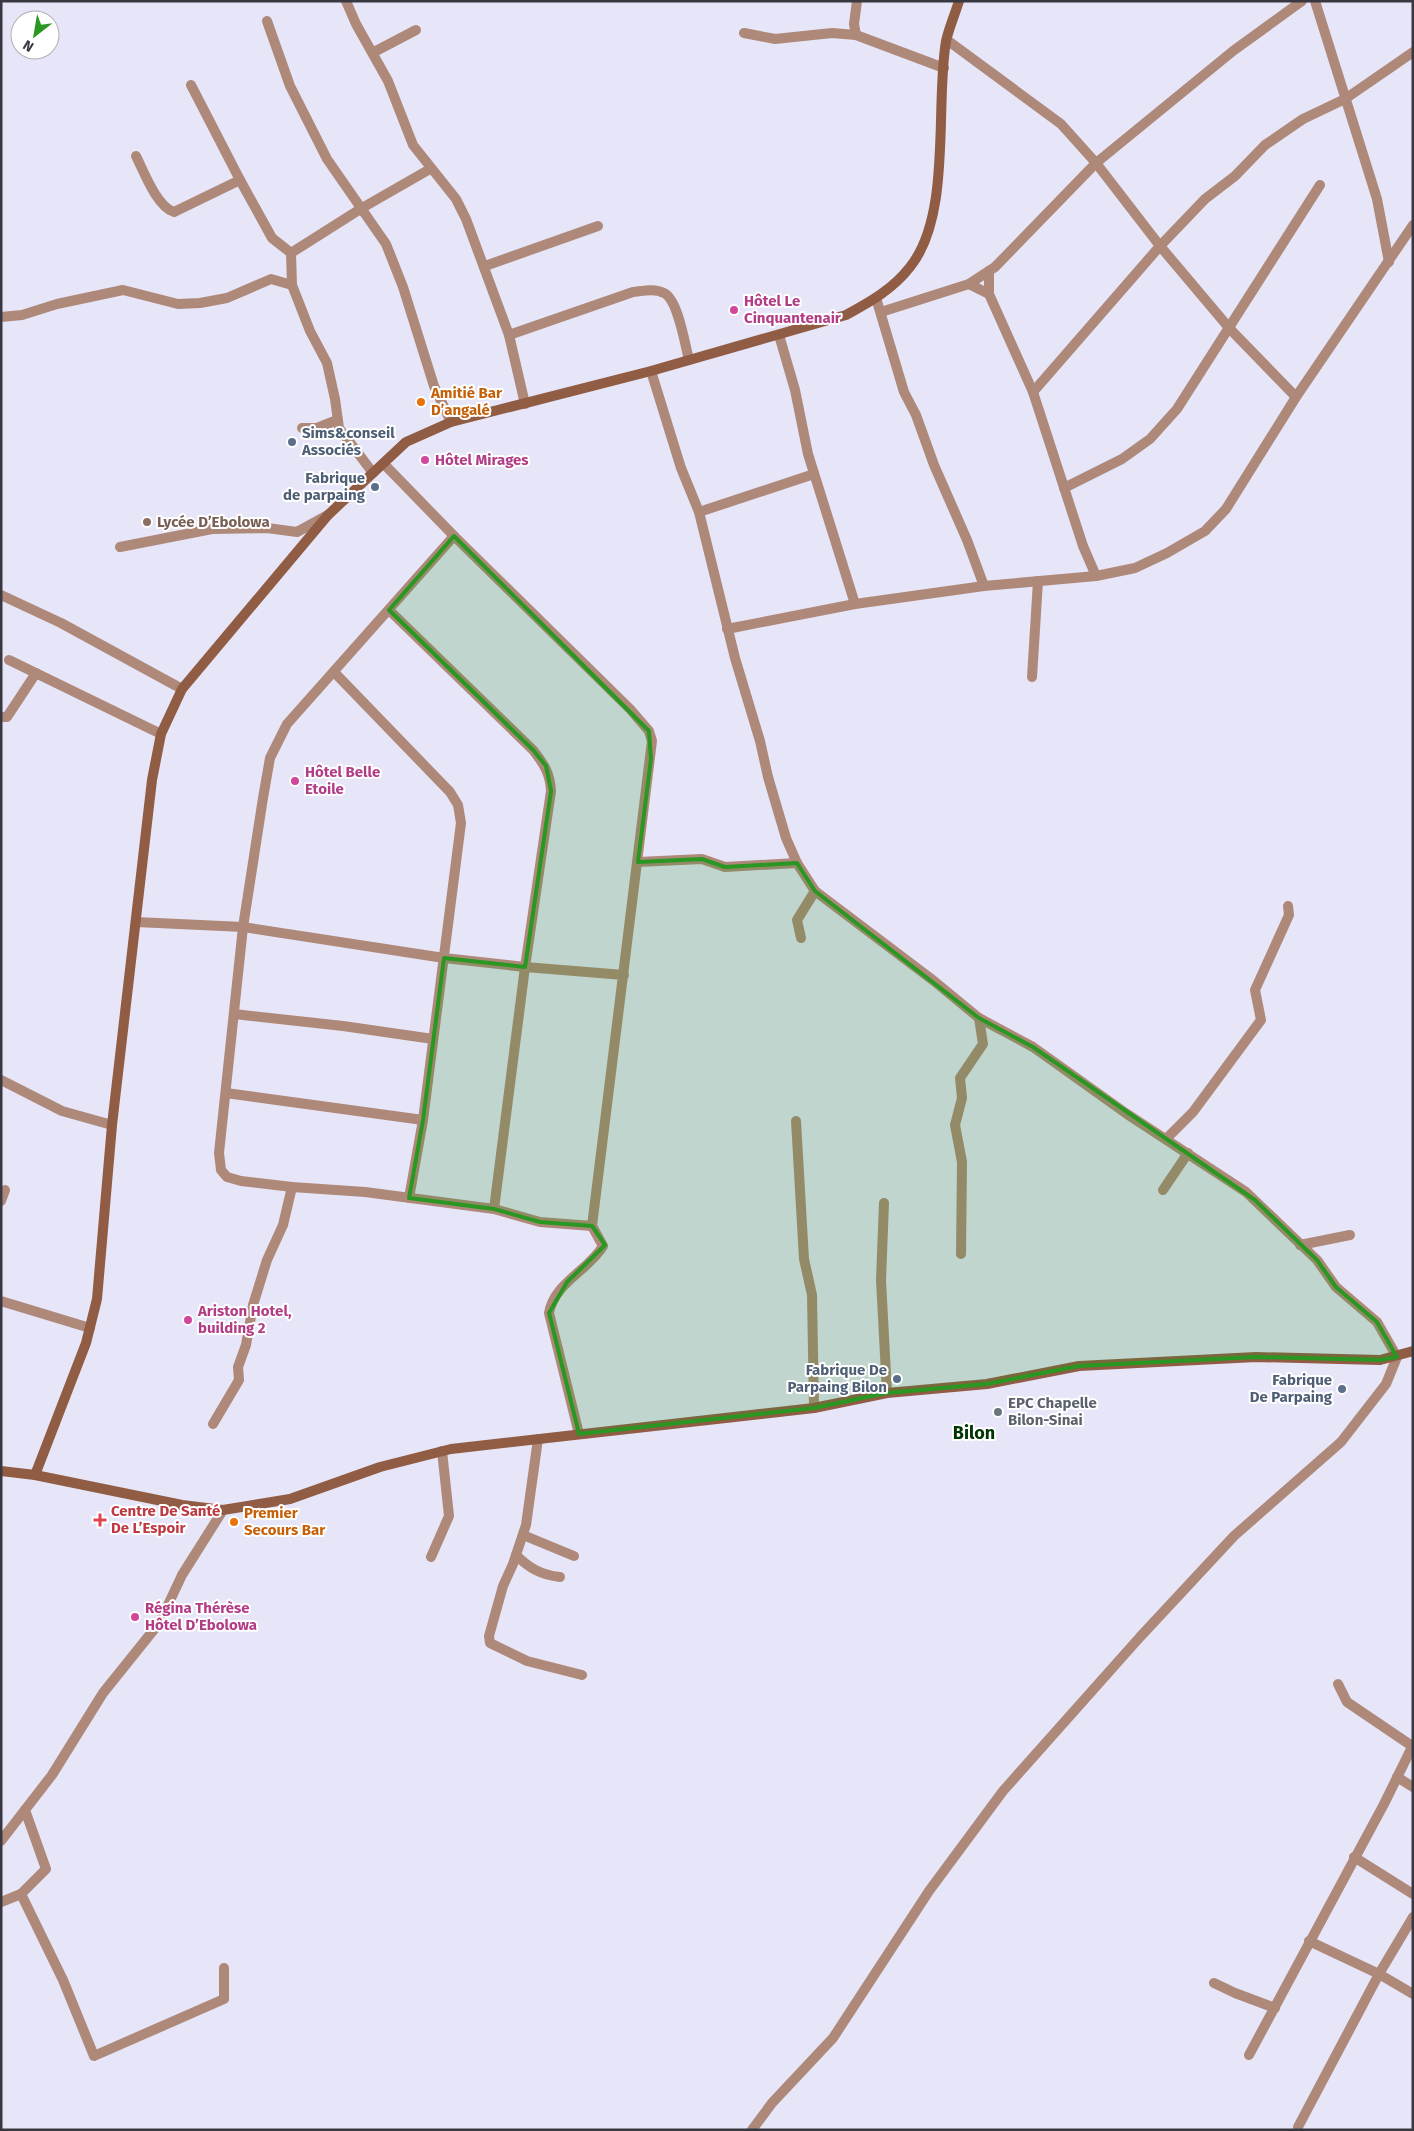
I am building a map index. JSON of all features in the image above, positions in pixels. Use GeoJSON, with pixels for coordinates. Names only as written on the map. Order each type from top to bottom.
{"type":"FeatureCollection","features":[{"type":"Feature","properties":{"kind":"street"},"geometry":{"type":"LineString","coordinates":[[346,1],[356,24],[374,52],[388,81],[413,145],[430,169],[456,199],[485,266],[509,335],[525,404]]}},
{"type":"Feature","properties":{"kind":"street"},"geometry":{"type":"LineString","coordinates":[[856,35],[854,24],[857,1]]}},
{"type":"Feature","properties":{"kind":"street"},"geometry":{"type":"LineString","coordinates":[[35,1475],[86,1343],[97,1299],[112,1125],[152,780],[161,734],[182,689],[328,515],[406,442],[451,422],[651,371],[846,315],[876,298],[910,267],[925,239],[937,194],[947,40],[959,1]]}},
{"type":"Feature","properties":{"kind":"street"},"geometry":{"type":"LineString","coordinates":[[881,312],[969,284],[989,271],[1096,163],[1233,51],[1302,1]]}},
{"type":"Feature","properties":{"kind":"street"},"geometry":{"type":"LineString","coordinates":[[1315,1],[1377,199],[1389,262]]}},
{"type":"Feature","properties":{"kind":"street"},"geometry":{"type":"LineString","coordinates":[[267,22],[290,86],[326,159],[386,244],[403,286],[434,386],[451,422]]}},
{"type":"Feature","properties":{"kind":"street"},"geometry":{"type":"LineString","coordinates":[[374,52],[416,30]]}},
{"type":"Feature","properties":{"kind":"street"},"geometry":{"type":"LineString","coordinates":[[744,33],[775,40],[832,33],[856,35],[944,68]]}},
{"type":"Feature","properties":{"kind":"street"},"geometry":{"type":"LineString","coordinates":[[947,40],[1061,124],[1096,163],[1160,246],[1230,329],[1296,397]]}},
{"type":"Feature","properties":{"kind":"street"},"geometry":{"type":"LineString","coordinates":[[1033,392],[1160,246],[1205,199],[1235,176],[1265,145],[1303,119],[1345,99],[1413,52]]}},
{"type":"Feature","properties":{"kind":"street"},"geometry":{"type":"LineString","coordinates":[[191,85],[272,238],[291,253],[292,285],[310,331],[326,363],[335,399],[339,428],[373,473]]}},
{"type":"Feature","properties":{"kind":"street"},"geometry":{"type":"LineString","coordinates":[[136,156],[161,204],[174,212],[240,180]]}},
{"type":"Feature","properties":{"kind":"street"},"geometry":{"type":"LineString","coordinates":[[291,253],[362,208],[430,169]]}},
{"type":"Feature","properties":{"kind":"street"},"geometry":{"type":"LineString","coordinates":[[1064,488],[1122,459],[1150,439],[1177,408],[1230,329],[1320,185]]}},
{"type":"Feature","properties":{"kind":"street"},"geometry":{"type":"LineString","coordinates":[[727,629],[855,604],[984,586],[1096,576],[1135,568],[1167,553],[1205,531],[1226,509],[1296,397],[1413,225]]}},
{"type":"Feature","properties":{"kind":"street"},"geometry":{"type":"LineString","coordinates":[[485,266],[598,226]]}},
{"type":"Feature","properties":{"kind":"street"},"geometry":{"type":"LineString","coordinates":[[989,271],[988,294],[1033,392],[1064,488],[1096,576]]}},
{"type":"Feature","properties":{"kind":"street"},"geometry":{"type":"LineString","coordinates":[[1,317],[22,315],[57,304],[123,290],[178,304],[200,303],[226,298],[271,279],[292,285]]}},
{"type":"Feature","properties":{"kind":"street"},"geometry":{"type":"LineString","coordinates":[[969,284],[988,294]]}},
{"type":"Feature","properties":{"kind":"street"},"geometry":{"type":"LineString","coordinates":[[509,335],[633,292],[654,290],[666,293],[674,301],[688,360]]}},
{"type":"Feature","properties":{"kind":"street"},"geometry":{"type":"LineString","coordinates":[[876,298],[904,392],[916,415],[984,586]]}},
{"type":"Feature","properties":{"kind":"street"},"geometry":{"type":"LineString","coordinates":[[779,335],[795,390],[814,474],[855,604]]}},
{"type":"Feature","properties":{"kind":"street"},"geometry":{"type":"LineString","coordinates":[[651,371],[681,468],[700,512],[727,629],[786,838],[797,863],[815,891],[934,981],[979,1018],[1033,1047],[1081,1083],[1246,1192],[1317,1260],[1336,1287],[1376,1322],[1397,1357]]}},
{"type":"Feature","properties":{"kind":"street"},"geometry":{"type":"LineString","coordinates":[[302,428],[317,428],[338,420]]}},
{"type":"Feature","properties":{"kind":"street"},"geometry":{"type":"LineString","coordinates":[[384,464],[454,536],[630,709],[649,732],[652,741],[592,1226],[603,1246],[567,1282],[550,1306],[549,1313],[579,1434]]}},
{"type":"Feature","properties":{"kind":"street"},"geometry":{"type":"LineString","coordinates":[[700,512],[814,474]]}},
{"type":"Feature","properties":{"kind":"street"},"geometry":{"type":"LineString","coordinates":[[120,547],[212,528],[268,528],[296,532],[328,515]]}},
{"type":"Feature","properties":{"kind":"street"},"geometry":{"type":"LineString","coordinates":[[454,536],[287,724],[270,758],[244,927],[219,1153],[221,1170],[227,1177],[241,1181],[365,1192],[494,1210],[540,1222],[592,1226]]}},
{"type":"Feature","properties":{"kind":"street"},"geometry":{"type":"LineString","coordinates":[[1032,677],[1038,582]]}},
{"type":"Feature","properties":{"kind":"street"},"geometry":{"type":"LineString","coordinates":[[1,595],[61,622],[182,689]]}},
{"type":"Feature","properties":{"kind":"street"},"geometry":{"type":"LineString","coordinates":[[389,610],[533,750],[546,766],[550,777],[551,791],[525,967],[494,1210]]}},
{"type":"Feature","properties":{"kind":"street"},"geometry":{"type":"LineString","coordinates":[[9,660],[161,734]]}},
{"type":"Feature","properties":{"kind":"street"},"geometry":{"type":"LineString","coordinates":[[334,672],[450,792],[458,805],[461,823],[423,1120],[409,1198]]}},
{"type":"Feature","properties":{"kind":"street"},"geometry":{"type":"LineString","coordinates":[[1,717],[7,717],[36,673]]}},
{"type":"Feature","properties":{"kind":"street"},"geometry":{"type":"LineString","coordinates":[[638,862],[702,859],[725,866],[797,863]]}},
{"type":"Feature","properties":{"kind":"street"},"geometry":{"type":"LineString","coordinates":[[801,938],[797,920],[815,891]]}},
{"type":"Feature","properties":{"kind":"street"},"geometry":{"type":"LineString","coordinates":[[1166,1139],[1192,1112],[1261,1020],[1255,990],[1289,915],[1288,906]]}},
{"type":"Feature","properties":{"kind":"street"},"geometry":{"type":"LineString","coordinates":[[136,922],[244,927],[444,958],[525,967],[624,974]]}},
{"type":"Feature","properties":{"kind":"street"},"geometry":{"type":"LineString","coordinates":[[234,1014],[434,1039]]}},
{"type":"Feature","properties":{"kind":"street"},"geometry":{"type":"LineString","coordinates":[[961,1254],[962,1162],[955,1125],[962,1098],[960,1078],[983,1044],[979,1018]]}},
{"type":"Feature","properties":{"kind":"street"},"geometry":{"type":"LineString","coordinates":[[1,1080],[62,1111],[112,1125]]}},
{"type":"Feature","properties":{"kind":"street"},"geometry":{"type":"LineString","coordinates":[[226,1093],[423,1120]]}},
{"type":"Feature","properties":{"kind":"street"},"geometry":{"type":"LineString","coordinates":[[796,1121],[804,1259],[812,1295],[814,1408]]}},
{"type":"Feature","properties":{"kind":"street"},"geometry":{"type":"LineString","coordinates":[[1164,1190],[1188,1153]]}},
{"type":"Feature","properties":{"kind":"street"},"geometry":{"type":"LineString","coordinates":[[213,1424],[239,1380],[238,1367],[246,1345],[253,1305],[267,1260],[283,1225],[292,1187]]}},
{"type":"Feature","properties":{"kind":"street"},"geometry":{"type":"LineString","coordinates":[[1,1201],[5,1190]]}},
{"type":"Feature","properties":{"kind":"street"},"geometry":{"type":"LineString","coordinates":[[884,1203],[881,1280],[887,1393]]}},
{"type":"Feature","properties":{"kind":"street"},"geometry":{"type":"LineString","coordinates":[[1300,1245],[1350,1235]]}},
{"type":"Feature","properties":{"kind":"street"},"geometry":{"type":"LineString","coordinates":[[1,1301],[90,1328]]}},
{"type":"Feature","properties":{"kind":"street"},"geometry":{"type":"LineString","coordinates":[[1,1471],[35,1475],[182,1505],[222,1510],[290,1499],[380,1467],[442,1451],[814,1408],[887,1393],[987,1384],[1079,1366],[1256,1357],[1380,1360],[1397,1357],[1413,1351]]}},
{"type":"Feature","properties":{"kind":"street"},"geometry":{"type":"LineString","coordinates":[[752,2130],[772,2103],[833,2038],[929,1891],[1002,1791],[1140,1637],[1234,1536],[1341,1442],[1386,1384],[1397,1357]]}},
{"type":"Feature","properties":{"kind":"street"},"geometry":{"type":"LineString","coordinates":[[538,1439],[532,1497],[516,1555],[497,1604],[489,1636],[490,1642],[527,1661],[582,1675]]}},
{"type":"Feature","properties":{"kind":"street"},"geometry":{"type":"LineString","coordinates":[[431,1557],[449,1516],[442,1451]]}},
{"type":"Feature","properties":{"kind":"street"},"geometry":{"type":"LineString","coordinates":[[1,1840],[52,1775],[103,1693],[160,1622],[182,1575],[222,1510]]}},
{"type":"Feature","properties":{"kind":"street"},"geometry":{"type":"LineString","coordinates":[[522,1535],[574,1556]]}},
{"type":"Feature","properties":{"kind":"street"},"geometry":{"type":"LineString","coordinates":[[516,1555],[528,1568],[548,1576],[560,1577]]}},
{"type":"Feature","properties":{"kind":"street"},"geometry":{"type":"LineString","coordinates":[[1249,2055],[1413,1746],[1348,1702],[1338,1684]]}},
{"type":"Feature","properties":{"kind":"street"},"geometry":{"type":"LineString","coordinates":[[1397,1777],[1413,1786]]}},
{"type":"Feature","properties":{"kind":"street"},"geometry":{"type":"LineString","coordinates":[[1,1902],[21,1894],[46,1868],[25,1810]]}},
{"type":"Feature","properties":{"kind":"street"},"geometry":{"type":"LineString","coordinates":[[1354,1857],[1413,1894]]}},
{"type":"Feature","properties":{"kind":"street"},"geometry":{"type":"LineString","coordinates":[[21,1894],[63,1980],[94,2056],[224,1999],[224,1968]]}},
{"type":"Feature","properties":{"kind":"street"},"geometry":{"type":"LineString","coordinates":[[1298,2127],[1379,1974],[1413,1918]]}},
{"type":"Feature","properties":{"kind":"street"},"geometry":{"type":"LineString","coordinates":[[1309,1941],[1379,1974],[1413,1994]]}},
{"type":"Feature","properties":{"kind":"street"},"geometry":{"type":"LineString","coordinates":[[1214,1983],[1275,2008]]}},
{"type":"Feature","properties":{"kind":"highlighted area"},"geometry":{"type":"Polygon","coordinates":[[[454,536],[649,731],[651,759],[638,862],[702,859],[725,867],[797,863],[815,891],[979,1018],[1033,1047],[1255,1200],[1317,1260],[1336,1287],[1377,1322],[1397,1357],[1380,1360],[1256,1357],[1079,1366],[987,1384],[887,1393],[814,1408],[579,1434],[549,1313],[567,1282],[605,1245],[592,1226],[540,1222],[494,1209],[409,1198],[423,1120],[444,958],[525,967],[551,791],[546,766],[533,750],[389,610],[454,536]]]}},
{"type":"Feature","properties":{"kind":"place","name":"Hôtel Le Cinquantenair"},"geometry":{"type":"Point","coordinates":[734,310]}},
{"type":"Feature","properties":{"kind":"place","name":"Amitié Bar D’angalé"},"geometry":{"type":"Point","coordinates":[421,402]}},
{"type":"Feature","properties":{"kind":"place","name":"Sims&conseil Associés"},"geometry":{"type":"Point","coordinates":[292,442]}},
{"type":"Feature","properties":{"kind":"place","name":"Hôtel Mirages"},"geometry":{"type":"Point","coordinates":[425,460]}},
{"type":"Feature","properties":{"kind":"place","name":"Fabrique de parpaing"},"geometry":{"type":"Point","coordinates":[375,487]}},
{"type":"Feature","properties":{"kind":"place","name":"Lycée D’Ebolowa"},"geometry":{"type":"Point","coordinates":[147,522]}},
{"type":"Feature","properties":{"kind":"place","name":"Hôtel Belle Etoile"},"geometry":{"type":"Point","coordinates":[295,781]}},
{"type":"Feature","properties":{"kind":"place","name":"Ariston Hotel, building 2"},"geometry":{"type":"Point","coordinates":[188,1320]}},
{"type":"Feature","properties":{"kind":"place","name":"Fabrique De Parpaing Bilon"},"geometry":{"type":"Point","coordinates":[897,1379]}},
{"type":"Feature","properties":{"kind":"place","name":"Fabrique De Parpaing"},"geometry":{"type":"Point","coordinates":[1342,1389]}},
{"type":"Feature","properties":{"kind":"place","name":"EPC Chapelle Bilon-Sinai"},"geometry":{"type":"Point","coordinates":[998,1412]}},
{"type":"Feature","properties":{"kind":"place","name":"Centre De Santé De L’Espoir"},"geometry":{"type":"Point","coordinates":[100,1520]}},
{"type":"Feature","properties":{"kind":"place","name":"Premier Secours Bar"},"geometry":{"type":"Point","coordinates":[234,1522]}},
{"type":"Feature","properties":{"kind":"place","name":"Régina Thérèse Hôtel D’Ebolowa"},"geometry":{"type":"Point","coordinates":[135,1617]}},
{"type":"Feature","properties":{"kind":"district","name":"Bilon"},"geometry":{"type":"Point","coordinates":[974,1433]}}]}
